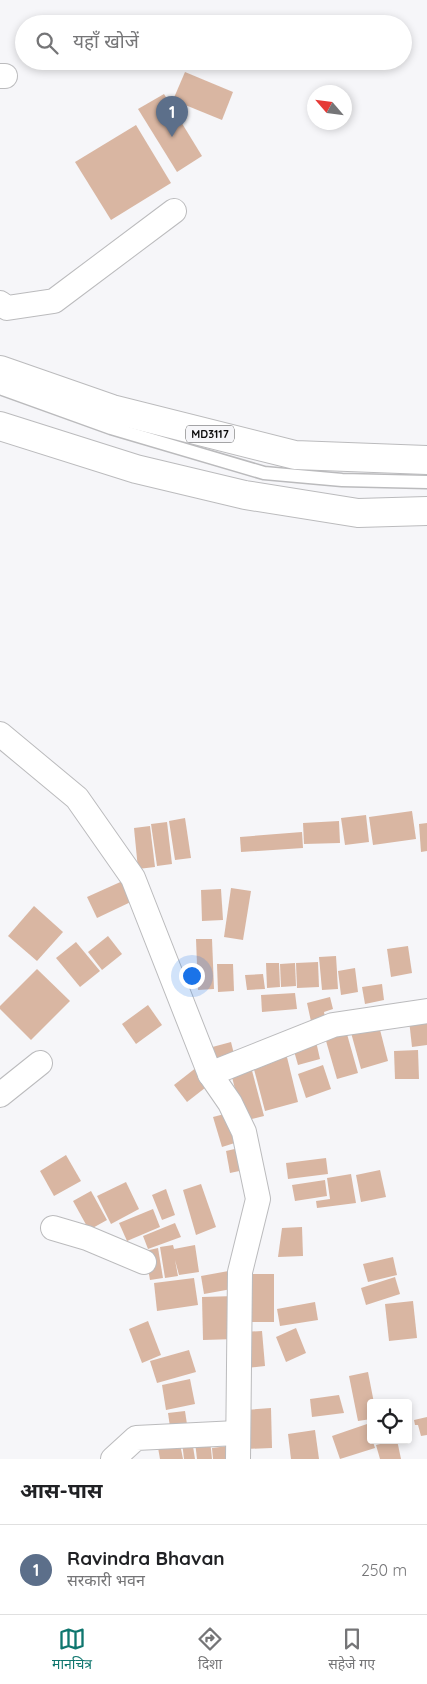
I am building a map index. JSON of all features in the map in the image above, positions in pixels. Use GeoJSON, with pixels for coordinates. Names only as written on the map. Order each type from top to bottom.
{"type":"FeatureCollection","features":[{"type":"Feature","properties":{"kind":"main road","name":"MD3117"},"geometry":{"type":"LineString","coordinates":[[0,370],[112,409],[295,455],[427,460]]}},
{"type":"Feature","properties":{"kind":"main road"},"geometry":{"type":"LineString","coordinates":[[0,426],[136,469],[245,495],[358,512],[427,511]]}},
{"type":"Feature","properties":{"kind":"street"},"geometry":{"type":"LineString","coordinates":[[0,303],[7,308],[54,301],[174,211]]}},
{"type":"Feature","properties":{"kind":"street"},"geometry":{"type":"LineString","coordinates":[[0,734],[77,798],[133,878],[210,1074],[230,1103],[244,1132],[258,1199],[240,1272],[238,1459]]}},
{"type":"Feature","properties":{"kind":"street"},"geometry":{"type":"LineString","coordinates":[[210,1074],[333,1025],[427,1011]]}},
{"type":"Feature","properties":{"kind":"street"},"geometry":{"type":"LineString","coordinates":[[0,1095],[40,1063]]}},
{"type":"Feature","properties":{"kind":"street"},"geometry":{"type":"LineString","coordinates":[[53,1228],[87,1238],[144,1262]]}},
{"type":"Feature","properties":{"kind":"street"},"geometry":{"type":"LineString","coordinates":[[113,1459],[136,1438],[237,1433]]}},
{"type":"Feature","properties":{"kind":"lane"},"geometry":{"type":"LineString","coordinates":[[0,388],[111,428],[264,473],[342,480],[427,482]]}},
{"type":"Feature","properties":{"kind":"building"},"geometry":{"type":"Polygon","coordinates":[[[185,72],[233,92],[222,120],[173,100],[185,72]]]}},
{"type":"Feature","properties":{"kind":"building"},"geometry":{"type":"Polygon","coordinates":[[[164,94],[202,156],[177,172],[138,109],[164,94]]]}},
{"type":"Feature","properties":{"kind":"building"},"geometry":{"type":"Polygon","coordinates":[[[136,125],[171,183],[111,220],[75,162],[136,125]]]}},
{"type":"Feature","properties":{"kind":"building"},"geometry":{"type":"Polygon","coordinates":[[[412,811],[416,839],[373,845],[369,817],[412,811]]]}},
{"type":"Feature","properties":{"kind":"building"},"geometry":{"type":"Polygon","coordinates":[[[366,815],[369,842],[345,845],[341,818],[366,815]]]}},
{"type":"Feature","properties":{"kind":"building"},"geometry":{"type":"Polygon","coordinates":[[[185,818],[191,858],[175,860],[169,821],[185,818]]]}},
{"type":"Feature","properties":{"kind":"building"},"geometry":{"type":"Polygon","coordinates":[[[339,821],[340,843],[304,844],[303,823],[339,821]]]}},
{"type":"Feature","properties":{"kind":"building"},"geometry":{"type":"Polygon","coordinates":[[[167,822],[172,864],[157,866],[151,824],[167,822]]]}},
{"type":"Feature","properties":{"kind":"building"},"geometry":{"type":"Polygon","coordinates":[[[427,823],[427,851],[421,852],[419,824],[427,823]]]}},
{"type":"Feature","properties":{"kind":"building"},"geometry":{"type":"Polygon","coordinates":[[[150,826],[155,867],[138,869],[134,828],[150,826]]]}},
{"type":"Feature","properties":{"kind":"building"},"geometry":{"type":"Polygon","coordinates":[[[302,832],[303,848],[241,852],[240,837],[302,832]]]}},
{"type":"Feature","properties":{"kind":"building"},"geometry":{"type":"Polygon","coordinates":[[[127,879],[137,899],[97,918],[87,897],[127,879]]]}},
{"type":"Feature","properties":{"kind":"building"},"geometry":{"type":"Polygon","coordinates":[[[231,888],[251,891],[243,940],[224,937],[231,888]]]}},
{"type":"Feature","properties":{"kind":"building"},"geometry":{"type":"Polygon","coordinates":[[[221,889],[223,920],[202,921],[201,890],[221,889]]]}},
{"type":"Feature","properties":{"kind":"building"},"geometry":{"type":"Polygon","coordinates":[[[34,906],[63,932],[37,961],[8,936],[34,906]]]}},
{"type":"Feature","properties":{"kind":"building"},"geometry":{"type":"Polygon","coordinates":[[[108,936],[122,954],[102,970],[88,952],[108,936]]]}},
{"type":"Feature","properties":{"kind":"building"},"geometry":{"type":"Polygon","coordinates":[[[196,939],[212,939],[214,989],[198,990],[196,939]]]}},
{"type":"Feature","properties":{"kind":"building"},"geometry":{"type":"Polygon","coordinates":[[[76,942],[100,971],[80,987],[56,958],[76,942]]]}},
{"type":"Feature","properties":{"kind":"building"},"geometry":{"type":"Polygon","coordinates":[[[408,946],[412,973],[391,977],[387,949],[408,946]]]}},
{"type":"Feature","properties":{"kind":"building"},"geometry":{"type":"Polygon","coordinates":[[[336,956],[338,989],[322,990],[319,957],[336,956]]]}},
{"type":"Feature","properties":{"kind":"building"},"geometry":{"type":"Polygon","coordinates":[[[318,962],[319,987],[297,988],[296,963],[318,962]]]}},
{"type":"Feature","properties":{"kind":"building"},"geometry":{"type":"Polygon","coordinates":[[[266,963],[279,963],[280,987],[267,988],[266,963]]]}},
{"type":"Feature","properties":{"kind":"building"},"geometry":{"type":"Polygon","coordinates":[[[295,963],[296,986],[281,987],[280,964],[295,963]]]}},
{"type":"Feature","properties":{"kind":"building"},"geometry":{"type":"Polygon","coordinates":[[[217,964],[233,964],[234,991],[218,992],[217,964]]]}},
{"type":"Feature","properties":{"kind":"building"},"geometry":{"type":"Polygon","coordinates":[[[355,968],[358,992],[341,995],[338,971],[355,968]]]}},
{"type":"Feature","properties":{"kind":"building"},"geometry":{"type":"Polygon","coordinates":[[[37,969],[70,1001],[31,1040],[0,1009],[0,1006],[37,969]]]}},
{"type":"Feature","properties":{"kind":"building"},"geometry":{"type":"Polygon","coordinates":[[[263,974],[265,989],[247,990],[245,975],[263,974]]]}},
{"type":"Feature","properties":{"kind":"building"},"geometry":{"type":"Polygon","coordinates":[[[382,984],[384,1000],[365,1004],[362,987],[382,984]]]}},
{"type":"Feature","properties":{"kind":"building"},"geometry":{"type":"Polygon","coordinates":[[[295,993],[297,1009],[262,1012],[261,995],[295,993]]]}},
{"type":"Feature","properties":{"kind":"building"},"geometry":{"type":"Polygon","coordinates":[[[330,997],[333,1009],[324,1012],[326,1022],[312,1026],[307,1003],[330,997]]]}},
{"type":"Feature","properties":{"kind":"building"},"geometry":{"type":"Polygon","coordinates":[[[148,1005],[162,1025],[136,1044],[122,1024],[148,1005]]]}},
{"type":"Feature","properties":{"kind":"building"},"geometry":{"type":"Polygon","coordinates":[[[427,1018],[427,1045],[412,1047],[409,1020],[427,1018]]]}},
{"type":"Feature","properties":{"kind":"building"},"geometry":{"type":"Polygon","coordinates":[[[378,1022],[388,1061],[361,1069],[350,1029],[378,1022]]]}},
{"type":"Feature","properties":{"kind":"building"},"geometry":{"type":"Polygon","coordinates":[[[345,1027],[358,1073],[337,1079],[324,1034],[345,1027]]]}},
{"type":"Feature","properties":{"kind":"building"},"geometry":{"type":"Polygon","coordinates":[[[315,1037],[320,1059],[298,1065],[292,1044],[315,1037]]]}},
{"type":"Feature","properties":{"kind":"building"},"geometry":{"type":"Polygon","coordinates":[[[231,1042],[235,1058],[209,1064],[205,1049],[231,1042]]]}},
{"type":"Feature","properties":{"kind":"building"},"geometry":{"type":"Polygon","coordinates":[[[285,1049],[298,1102],[265,1111],[251,1058],[285,1049]]]}},
{"type":"Feature","properties":{"kind":"building"},"geometry":{"type":"Polygon","coordinates":[[[418,1050],[419,1079],[395,1079],[394,1051],[418,1050]]]}},
{"type":"Feature","properties":{"kind":"building"},"geometry":{"type":"Polygon","coordinates":[[[250,1063],[264,1116],[243,1121],[230,1069],[250,1063]]]}},
{"type":"Feature","properties":{"kind":"building"},"geometry":{"type":"Polygon","coordinates":[[[323,1065],[331,1089],[306,1098],[298,1074],[323,1065]]]}},
{"type":"Feature","properties":{"kind":"building"},"geometry":{"type":"Polygon","coordinates":[[[197,1067],[210,1084],[187,1102],[174,1085],[197,1067]]]}},
{"type":"Feature","properties":{"kind":"building"},"geometry":{"type":"Polygon","coordinates":[[[232,1112],[241,1141],[222,1147],[213,1117],[232,1112]]]}},
{"type":"Feature","properties":{"kind":"building"},"geometry":{"type":"Polygon","coordinates":[[[239,1148],[244,1170],[230,1173],[226,1151],[239,1148]]]}},
{"type":"Feature","properties":{"kind":"building"},"geometry":{"type":"Polygon","coordinates":[[[66,1155],[81,1181],[54,1196],[40,1171],[66,1155]]]}},
{"type":"Feature","properties":{"kind":"building"},"geometry":{"type":"Polygon","coordinates":[[[326,1158],[328,1174],[288,1179],[286,1163],[326,1158]]]}},
{"type":"Feature","properties":{"kind":"building"},"geometry":{"type":"Polygon","coordinates":[[[380,1170],[386,1197],[361,1202],[356,1175],[380,1170]]]}},
{"type":"Feature","properties":{"kind":"building"},"geometry":{"type":"Polygon","coordinates":[[[351,1174],[356,1203],[317,1208],[316,1201],[330,1199],[327,1178],[351,1174]]]}},
{"type":"Feature","properties":{"kind":"building"},"geometry":{"type":"Polygon","coordinates":[[[325,1180],[327,1196],[295,1201],[292,1185],[325,1180]]]}},
{"type":"Feature","properties":{"kind":"building"},"geometry":{"type":"Polygon","coordinates":[[[126,1182],[139,1209],[111,1224],[97,1196],[126,1182]]]}},
{"type":"Feature","properties":{"kind":"building"},"geometry":{"type":"Polygon","coordinates":[[[201,1184],[216,1227],[196,1235],[183,1190],[201,1184]]]}},
{"type":"Feature","properties":{"kind":"building"},"geometry":{"type":"Polygon","coordinates":[[[166,1189],[175,1215],[162,1220],[152,1195],[166,1189]]]}},
{"type":"Feature","properties":{"kind":"building"},"geometry":{"type":"Polygon","coordinates":[[[91,1191],[107,1220],[89,1230],[73,1201],[91,1191]]]}},
{"type":"Feature","properties":{"kind":"building"},"geometry":{"type":"Polygon","coordinates":[[[153,1209],[160,1227],[127,1241],[119,1223],[153,1209]]]}},
{"type":"Feature","properties":{"kind":"building"},"geometry":{"type":"Polygon","coordinates":[[[175,1223],[181,1237],[148,1249],[143,1236],[175,1223]]]}},
{"type":"Feature","properties":{"kind":"building"},"geometry":{"type":"Polygon","coordinates":[[[302,1227],[303,1256],[278,1257],[282,1228],[302,1227]]]}},
{"type":"Feature","properties":{"kind":"building"},"geometry":{"type":"Polygon","coordinates":[[[173,1245],[174,1249],[195,1245],[199,1272],[179,1275],[175,1260],[178,1276],[165,1278],[160,1247],[173,1245]]]}},
{"type":"Feature","properties":{"kind":"building"},"geometry":{"type":"Polygon","coordinates":[[[158,1248],[163,1278],[150,1280],[145,1251],[158,1248]]]}},
{"type":"Feature","properties":{"kind":"building"},"geometry":{"type":"Polygon","coordinates":[[[393,1257],[397,1275],[368,1282],[363,1264],[393,1257]]]}},
{"type":"Feature","properties":{"kind":"building"},"geometry":{"type":"Polygon","coordinates":[[[234,1270],[237,1288],[204,1294],[201,1276],[234,1270]]]}},
{"type":"Feature","properties":{"kind":"building"},"geometry":{"type":"Polygon","coordinates":[[[250,1274],[274,1274],[274,1322],[250,1322],[250,1274]]]}},
{"type":"Feature","properties":{"kind":"building"},"geometry":{"type":"Polygon","coordinates":[[[395,1277],[400,1294],[366,1305],[361,1288],[395,1277]]]}},
{"type":"Feature","properties":{"kind":"building"},"geometry":{"type":"Polygon","coordinates":[[[194,1278],[198,1305],[157,1311],[154,1283],[194,1278]]]}},
{"type":"Feature","properties":{"kind":"building"},"geometry":{"type":"Polygon","coordinates":[[[235,1296],[236,1339],[203,1340],[202,1297],[235,1296]]]}},
{"type":"Feature","properties":{"kind":"building"},"geometry":{"type":"Polygon","coordinates":[[[413,1301],[417,1338],[389,1341],[385,1304],[413,1301]]]}},
{"type":"Feature","properties":{"kind":"building"},"geometry":{"type":"Polygon","coordinates":[[[315,1302],[318,1320],[280,1326],[277,1309],[315,1302]]]}},
{"type":"Feature","properties":{"kind":"building"},"geometry":{"type":"Polygon","coordinates":[[[148,1321],[161,1355],[142,1363],[129,1329],[148,1321]]]}},
{"type":"Feature","properties":{"kind":"building"},"geometry":{"type":"Polygon","coordinates":[[[296,1328],[306,1353],[286,1362],[276,1337],[296,1328]]]}},
{"type":"Feature","properties":{"kind":"building"},"geometry":{"type":"Polygon","coordinates":[[[262,1331],[265,1366],[246,1368],[243,1332],[262,1331]]]}},
{"type":"Feature","properties":{"kind":"building"},"geometry":{"type":"Polygon","coordinates":[[[189,1350],[196,1372],[157,1383],[150,1361],[189,1350]]]}},
{"type":"Feature","properties":{"kind":"building"},"geometry":{"type":"Polygon","coordinates":[[[368,1372],[373,1399],[367,1399],[367,1420],[358,1421],[349,1376],[368,1372]]]}},
{"type":"Feature","properties":{"kind":"building"},"geometry":{"type":"Polygon","coordinates":[[[190,1379],[195,1404],[166,1410],[162,1385],[190,1379]]]}},
{"type":"Feature","properties":{"kind":"building"},"geometry":{"type":"Polygon","coordinates":[[[339,1395],[344,1413],[312,1417],[310,1399],[339,1395]]]}},
{"type":"Feature","properties":{"kind":"building"},"geometry":{"type":"Polygon","coordinates":[[[271,1408],[272,1448],[246,1449],[245,1410],[271,1408]]]}},
{"type":"Feature","properties":{"kind":"building"},"geometry":{"type":"Polygon","coordinates":[[[185,1411],[188,1431],[171,1434],[168,1413],[185,1411]]]}},
{"type":"Feature","properties":{"kind":"building"},"geometry":{"type":"Polygon","coordinates":[[[427,1417],[427,1435],[421,1436],[418,1425],[415,1425],[414,1420],[427,1417]]]}},
{"type":"Feature","properties":{"kind":"building"},"geometry":{"type":"Polygon","coordinates":[[[367,1424],[367,1444],[374,1444],[375,1448],[340,1459],[332,1436],[367,1424]]]}},
{"type":"Feature","properties":{"kind":"building"},"geometry":{"type":"Polygon","coordinates":[[[315,1430],[319,1459],[291,1459],[288,1434],[315,1430]]]}},
{"type":"Feature","properties":{"kind":"building"},"geometry":{"type":"Polygon","coordinates":[[[179,1439],[183,1459],[160,1459],[157,1442],[179,1439]]]}},
{"type":"Feature","properties":{"kind":"building"},"geometry":{"type":"Polygon","coordinates":[[[192,1440],[195,1459],[184,1459],[182,1442],[192,1440]]]}},
{"type":"Feature","properties":{"kind":"building"},"geometry":{"type":"Polygon","coordinates":[[[210,1440],[212,1459],[197,1459],[195,1442],[210,1440]]]}},
{"type":"Feature","properties":{"kind":"building"},"geometry":{"type":"Polygon","coordinates":[[[398,1444],[401,1459],[380,1459],[376,1445],[398,1444]]]}},
{"type":"Feature","properties":{"kind":"building"},"geometry":{"type":"Polygon","coordinates":[[[228,1446],[229,1459],[213,1459],[212,1448],[228,1446]]]}},
{"type":"Feature","properties":{"kind":"place","name":"Ravindra Bhavan"},"geometry":{"type":"Point","coordinates":[172,137]}}]}
